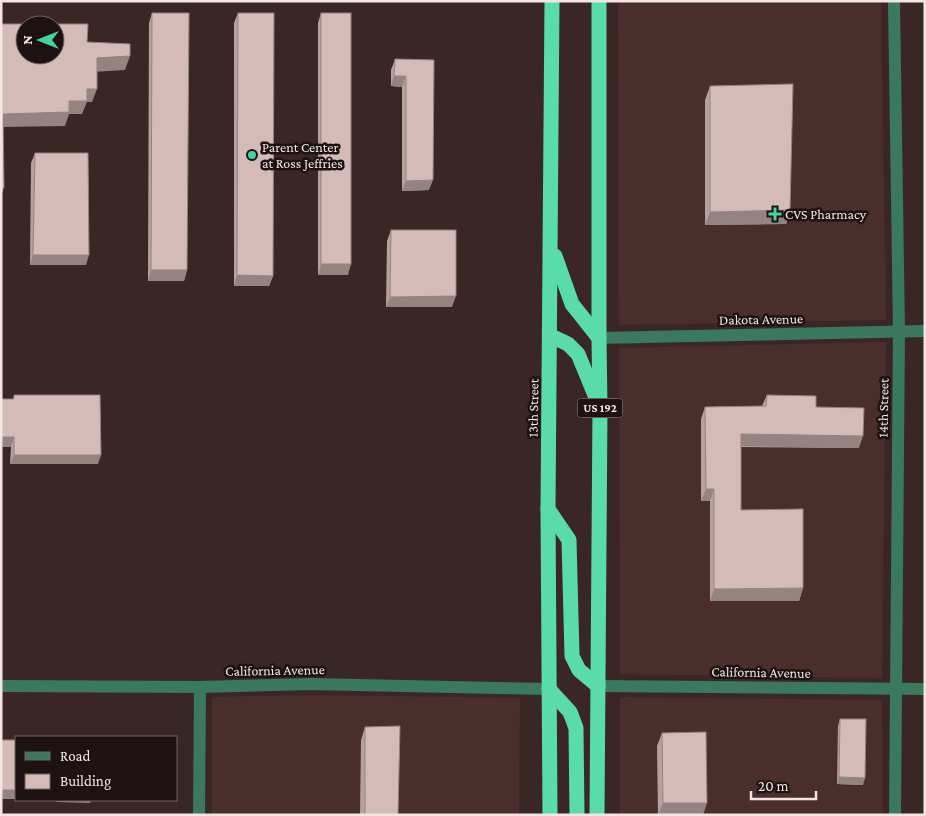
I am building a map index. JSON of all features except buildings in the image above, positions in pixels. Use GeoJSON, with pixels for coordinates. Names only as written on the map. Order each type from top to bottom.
{"type":"FeatureCollection","features":[{"type":"Feature","properties":{"kind":"highway","name":"13th Street"},"geometry":{"type":"LineString","coordinates":[[550,815],[548,509],[551,336],[552,1]]}},
{"type":"Feature","properties":{"kind":"highway","name":"US 192"},"geometry":{"type":"LineString","coordinates":[[597,815],[600,408],[599,1]]}},
{"type":"Feature","properties":{"kind":"highway"},"geometry":{"type":"LineString","coordinates":[[551,245],[572,304],[599,338]]}},
{"type":"Feature","properties":{"kind":"highway"},"geometry":{"type":"LineString","coordinates":[[551,336],[568,344],[578,354],[600,408]]}},
{"type":"Feature","properties":{"kind":"highway"},"geometry":{"type":"LineString","coordinates":[[548,509],[569,540],[572,656],[579,670],[598,686]]}},
{"type":"Feature","properties":{"kind":"highway"},"geometry":{"type":"LineString","coordinates":[[549,688],[570,712],[576,728],[577,815]]}},
{"type":"Feature","properties":{"kind":"street","name":"14th Street"},"geometry":{"type":"LineString","coordinates":[[894,1],[899,331],[895,815]]}},
{"type":"Feature","properties":{"kind":"street","name":"Dakota Avenue"},"geometry":{"type":"LineString","coordinates":[[599,338],[925,331]]}},
{"type":"Feature","properties":{"kind":"street","name":"California Avenue"},"geometry":{"type":"LineString","coordinates":[[1,686],[200,687],[310,684],[549,688]]}},
{"type":"Feature","properties":{"kind":"street","name":"California Avenue"},"geometry":{"type":"LineString","coordinates":[[598,686],[925,689]]}},
{"type":"Feature","properties":{"kind":"street"},"geometry":{"type":"LineString","coordinates":[[199,815],[200,687]]}},
{"type":"Feature","properties":{"kind":"shaded area"},"geometry":{"type":"Polygon","coordinates":[[[618,1],[881,1],[886,320],[619,325],[618,1]]]}},
{"type":"Feature","properties":{"kind":"shaded area"},"geometry":{"type":"Polygon","coordinates":[[[886,342],[882,678],[620,674],[619,348],[886,342]]]}},
{"type":"Feature","properties":{"kind":"shaded area"},"geometry":{"type":"Polygon","coordinates":[[[310,695],[520,698],[519,815],[212,815],[212,697],[310,695]]]}},
{"type":"Feature","properties":{"kind":"shaded area"},"geometry":{"type":"Polygon","coordinates":[[[620,697],[882,700],[883,815],[620,815],[620,697]]]}},
{"type":"Feature","properties":{"kind":"place","name":"Parent Center at Ross Jeffries"},"geometry":{"type":"Point","coordinates":[252,155]}},
{"type":"Feature","properties":{"kind":"place","name":"CVS Pharmacy"},"geometry":{"type":"Point","coordinates":[775,214]}}]}
